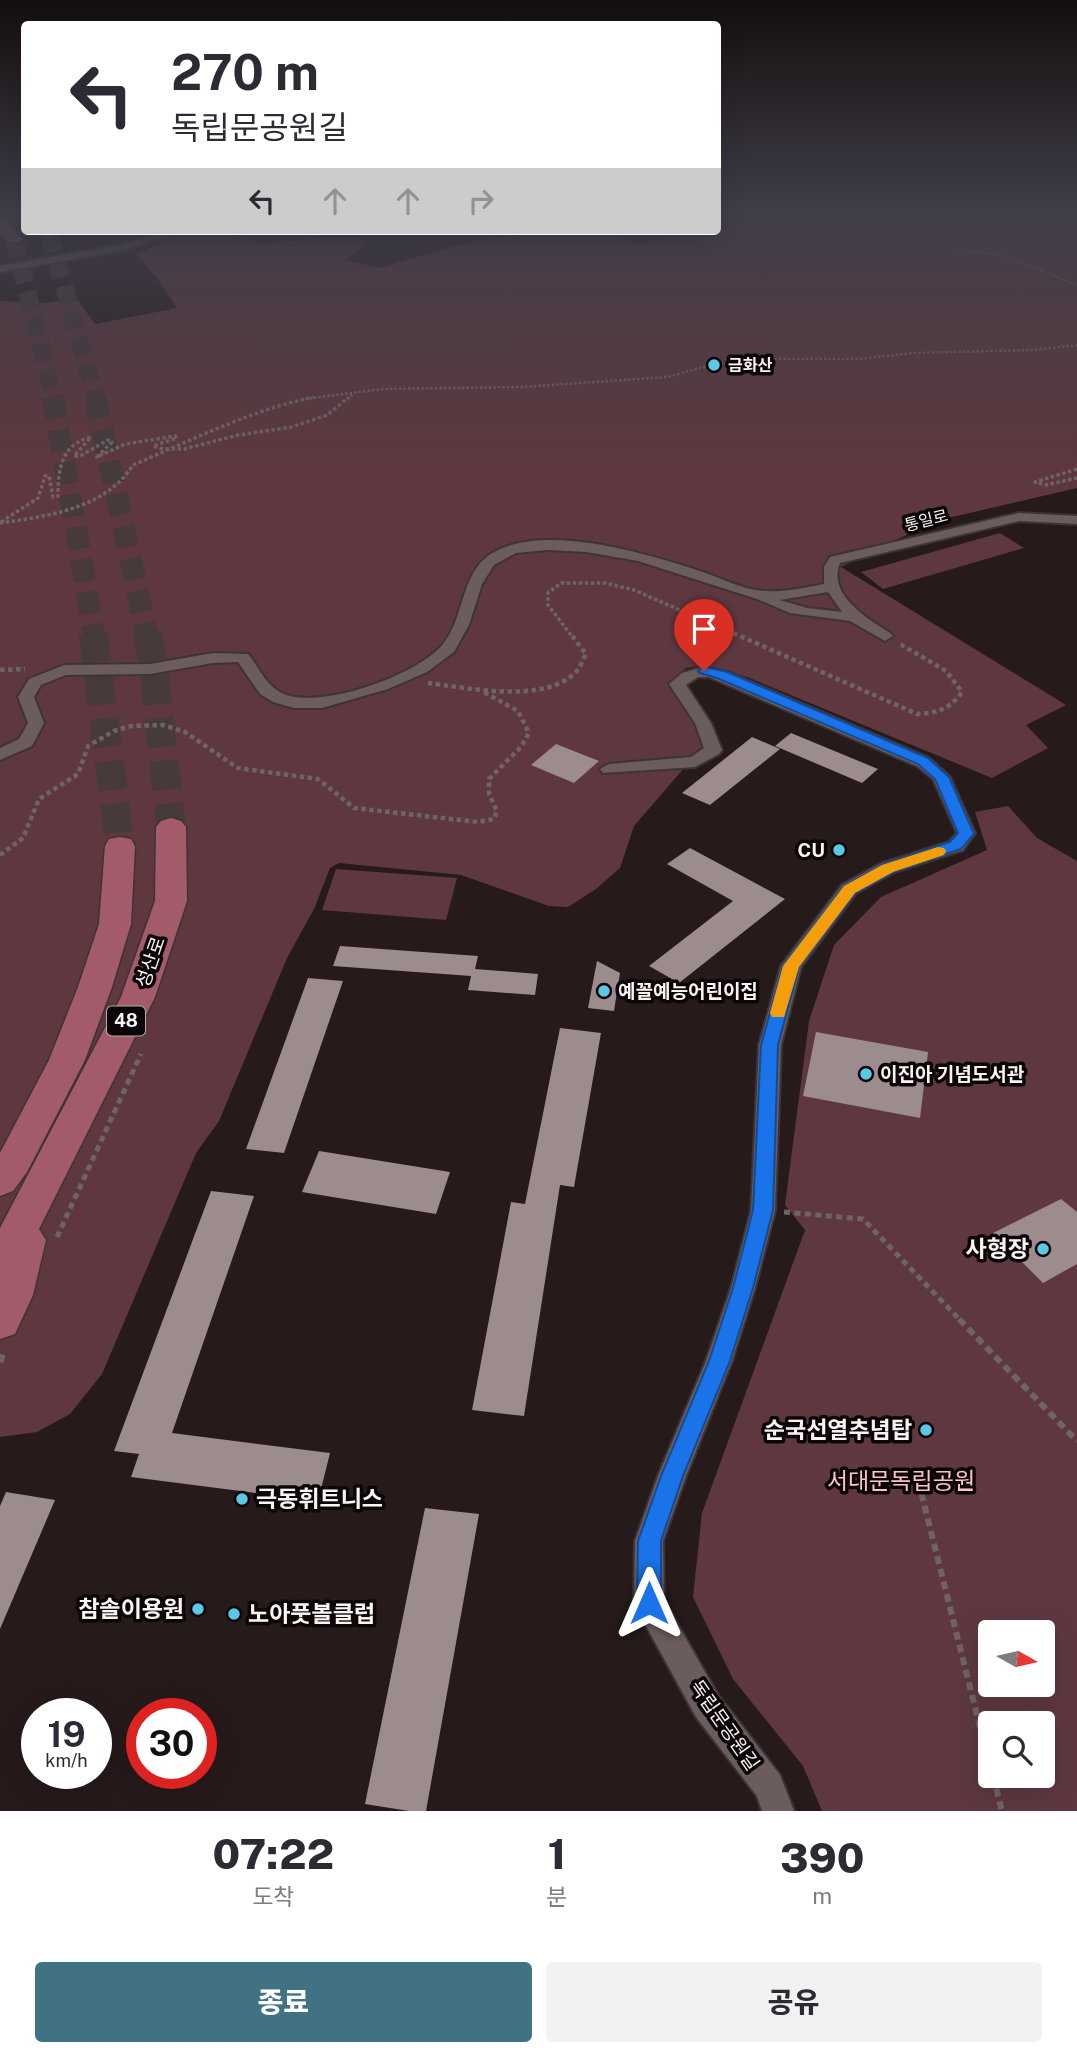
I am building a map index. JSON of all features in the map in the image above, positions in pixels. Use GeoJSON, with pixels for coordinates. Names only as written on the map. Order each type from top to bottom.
{"type":"FeatureCollection","features":[{"type":"Feature","properties":{"kind":"main road","name":"성산로"},"geometry":{"type":"LineString","coordinates":[[12,1184],[138,997],[171,901],[171,827]]}},
{"type":"Feature","properties":{"kind":"main road","name":"48"},"geometry":{"type":"LineString","coordinates":[[0,1265],[12,1184],[67,1060],[95,988],[115,924],[120,846]]}},
{"type":"Feature","properties":{"kind":"main road"},"geometry":{"type":"LineString","coordinates":[[0,1322],[13,1295],[12,1184]]}},
{"type":"Feature","properties":{"kind":"street","name":"통일로"},"geometry":{"type":"LineString","coordinates":[[832,587],[831,567],[835,560],[1019,517],[1077,520]]}},
{"type":"Feature","properties":{"kind":"street"},"geometry":{"type":"LineString","coordinates":[[0,755],[26,742],[36,723],[26,697],[35,682],[64,670],[150,669],[213,658],[242,657],[251,667],[258,683],[272,695],[304,705],[344,697],[422,669],[448,649],[457,634],[483,565],[519,547],[566,545],[604,549],[676,567],[762,596],[772,602],[817,614],[854,617]]}},
{"type":"Feature","properties":{"kind":"street"},"geometry":{"type":"LineString","coordinates":[[762,596],[832,587],[854,617],[885,636]]}},
{"type":"Feature","properties":{"kind":"street","name":"독립문공원길"},"geometry":{"type":"LineString","coordinates":[[609,769],[695,762],[713,750],[710,729],[686,702],[677,684],[688,674],[704,671],[722,675],[923,761],[941,777],[966,834],[956,846],[887,869],[849,889],[791,966],[770,1045],[763,1210],[743,1288],[719,1361],[672,1476],[649,1541],[649,1603],[707,1706],[769,1786],[778,1811]]}},
{"type":"Feature","properties":{"kind":"path"},"geometry":{"type":"LineString","coordinates":[[0,523],[44,517],[103,495],[128,477],[133,466],[165,450],[281,404],[355,392],[412,388],[547,386],[668,377],[710,365],[757,359],[858,359],[914,353],[1032,350],[1077,345]]}},
{"type":"Feature","properties":{"kind":"path"},"geometry":{"type":"LineString","coordinates":[[0,523],[38,498],[45,476],[49,476],[52,497],[58,496],[58,469],[62,454],[85,438],[92,437],[74,456],[80,456],[108,440],[112,442],[97,457],[102,457],[125,444],[177,438],[153,446],[165,450],[236,435],[287,429],[331,413],[355,392]]}},
{"type":"Feature","properties":{"kind":"path"},"geometry":{"type":"LineString","coordinates":[[1077,469],[1035,482],[1046,485],[1077,478]]}},
{"type":"Feature","properties":{"kind":"path"},"geometry":{"type":"LineString","coordinates":[[0,855],[23,838],[39,799],[78,774],[88,746],[114,731],[131,726],[163,725],[185,732],[238,768],[262,774],[290,774],[318,779],[354,808],[478,822],[494,819],[497,811],[489,794],[489,779],[503,762],[523,748],[529,733],[518,711],[478,689]]}},
{"type":"Feature","properties":{"kind":"path"},"geometry":{"type":"LineString","coordinates":[[763,1210],[863,1219],[1077,1441]]}},
{"type":"Feature","properties":{"kind":"path"},"geometry":{"type":"LineString","coordinates":[[915,1468],[978,1719]]}},
{"type":"Feature","properties":{"kind":"path"},"geometry":{"type":"LineString","coordinates":[[996,1788],[1002,1811]]}},
{"type":"Feature","properties":{"kind":"green space"},"geometry":{"type":"Polygon","coordinates":[[[76,299],[95,324],[177,308],[171,299],[1077,299],[1077,488],[935,521],[841,567],[1066,705],[1026,725],[1048,748],[992,778],[747,677],[704,665],[686,668],[670,683],[682,705],[704,730],[706,747],[691,760],[634,826],[620,868],[596,889],[568,907],[549,906],[461,875],[339,863],[330,868],[314,909],[287,958],[219,1121],[196,1153],[102,1374],[70,1414],[37,1432],[0,1437],[0,301],[43,303],[76,299]]]}},
{"type":"Feature","properties":{"kind":"green space"},"geometry":{"type":"Polygon","coordinates":[[[1000,533],[1024,548],[883,589],[861,572],[1000,533]]]}},
{"type":"Feature","properties":{"kind":"green space","name":"서대문독립공원"},"geometry":{"type":"Polygon","coordinates":[[[1008,806],[1037,838],[1077,861],[1077,1811],[822,1811],[803,1766],[733,1679],[693,1597],[702,1513],[805,1230],[785,1205],[809,1021],[834,945],[881,897],[987,850],[975,812],[1008,806]]]}},
{"type":"Feature","properties":{"kind":"green space"},"geometry":{"type":"Polygon","coordinates":[[[336,869],[457,878],[446,920],[322,910],[336,869]]]}},
{"type":"Feature","properties":{"kind":"building"},"geometry":{"type":"Polygon","coordinates":[[[791,733],[878,769],[862,783],[775,746],[791,733]]]}},
{"type":"Feature","properties":{"kind":"building"},"geometry":{"type":"Polygon","coordinates":[[[752,737],[780,749],[710,805],[682,793],[752,737]]]}},
{"type":"Feature","properties":{"kind":"building"},"geometry":{"type":"Polygon","coordinates":[[[556,744],[599,761],[574,783],[531,765],[556,744]]]}},
{"type":"Feature","properties":{"kind":"building"},"geometry":{"type":"Polygon","coordinates":[[[690,848],[785,899],[679,983],[649,966],[733,901],[667,864],[690,848]]]}},
{"type":"Feature","properties":{"kind":"building"},"geometry":{"type":"Polygon","coordinates":[[[340,946],[478,956],[475,969],[538,974],[535,995],[468,990],[471,976],[333,966],[340,946]]]}},
{"type":"Feature","properties":{"kind":"building","name":"예꼴예능어린이집"},"geometry":{"type":"Polygon","coordinates":[[[597,961],[620,973],[614,1011],[588,1008],[597,961]]]}},
{"type":"Feature","properties":{"kind":"building"},"geometry":{"type":"Polygon","coordinates":[[[308,978],[343,981],[284,1153],[246,1149],[308,978]]]}},
{"type":"Feature","properties":{"kind":"building"},"geometry":{"type":"Polygon","coordinates":[[[560,1028],[601,1033],[574,1187],[560,1185],[524,1416],[472,1410],[511,1202],[525,1204],[560,1028]]]}},
{"type":"Feature","properties":{"kind":"building","name":"이진아 기념도서관"},"geometry":{"type":"Polygon","coordinates":[[[816,1032],[928,1052],[920,1118],[803,1096],[816,1032]]]}},
{"type":"Feature","properties":{"kind":"building"},"geometry":{"type":"Polygon","coordinates":[[[319,1151],[450,1172],[436,1214],[302,1192],[319,1151]]]}},
{"type":"Feature","properties":{"kind":"building"},"geometry":{"type":"Polygon","coordinates":[[[211,1191],[254,1196],[172,1433],[330,1453],[318,1501],[131,1477],[139,1454],[114,1451],[211,1191]]]}},
{"type":"Feature","properties":{"kind":"building","name":"사형장"},"geometry":{"type":"Polygon","coordinates":[[[1061,1199],[1077,1212],[1077,1264],[1043,1283],[993,1233],[1061,1199]]]}},
{"type":"Feature","properties":{"kind":"building"},"geometry":{"type":"Polygon","coordinates":[[[6,1492],[55,1500],[0,1629],[0,1506],[6,1492]]]}},
{"type":"Feature","properties":{"kind":"building"},"geometry":{"type":"Polygon","coordinates":[[[425,1508],[479,1514],[426,1811],[409,1811],[365,1804],[425,1508]]]}},
{"type":"Feature","properties":{"kind":"tunnel"},"geometry":{"type":"LineString","coordinates":[[29,299],[54,399]]}},
{"type":"Feature","properties":{"kind":"tunnel"},"geometry":{"type":"LineString","coordinates":[[67,299],[96,399]]}},
{"type":"Feature","properties":{"kind":"tunnel"},"geometry":{"type":"LineString","coordinates":[[53,397],[94,635]]}},
{"type":"Feature","properties":{"kind":"tunnel"},"geometry":{"type":"LineString","coordinates":[[95,397],[147,635]]}},
{"type":"Feature","properties":{"kind":"tunnel"},"geometry":{"type":"LineString","coordinates":[[93,633],[120,846]]}},
{"type":"Feature","properties":{"kind":"tunnel"},"geometry":{"type":"LineString","coordinates":[[147,633],[153,662],[171,827]]}},
{"type":"Feature","properties":{"kind":"slow traffic"},"geometry":{"type":"LineString","coordinates":[[778,1013],[791,966],[849,889],[887,869],[938,851]]}},
{"type":"Feature","properties":{"kind":"place","name":"금화산"},"geometry":{"type":"Point","coordinates":[714,365]}},
{"type":"Feature","properties":{"kind":"place","name":"CU"},"geometry":{"type":"Point","coordinates":[839,850]}},
{"type":"Feature","properties":{"kind":"place","name":"예꼴예능어린이집"},"geometry":{"type":"Point","coordinates":[604,991]}},
{"type":"Feature","properties":{"kind":"place","name":"이진아 기념도서관"},"geometry":{"type":"Point","coordinates":[866,1074]}},
{"type":"Feature","properties":{"kind":"place","name":"사형장"},"geometry":{"type":"Point","coordinates":[1043,1249]}},
{"type":"Feature","properties":{"kind":"place","name":"순국선열추념탑"},"geometry":{"type":"Point","coordinates":[926,1430]}},
{"type":"Feature","properties":{"kind":"place","name":"극동휘트니스"},"geometry":{"type":"Point","coordinates":[242,1499]}},
{"type":"Feature","properties":{"kind":"place","name":"참솔이용원"},"geometry":{"type":"Point","coordinates":[198,1609]}},
{"type":"Feature","properties":{"kind":"place","name":"노아풋볼클럽"},"geometry":{"type":"Point","coordinates":[234,1614]}},
{"type":"Feature","properties":{"kind":"route"},"geometry":{"type":"LineString","coordinates":[[649,1603],[649,1541],[672,1476],[719,1361],[743,1288],[763,1210],[770,1045],[791,966],[849,889],[887,869],[956,846],[966,834],[941,777],[923,761],[826,722],[722,675],[704,671]]}}]}
